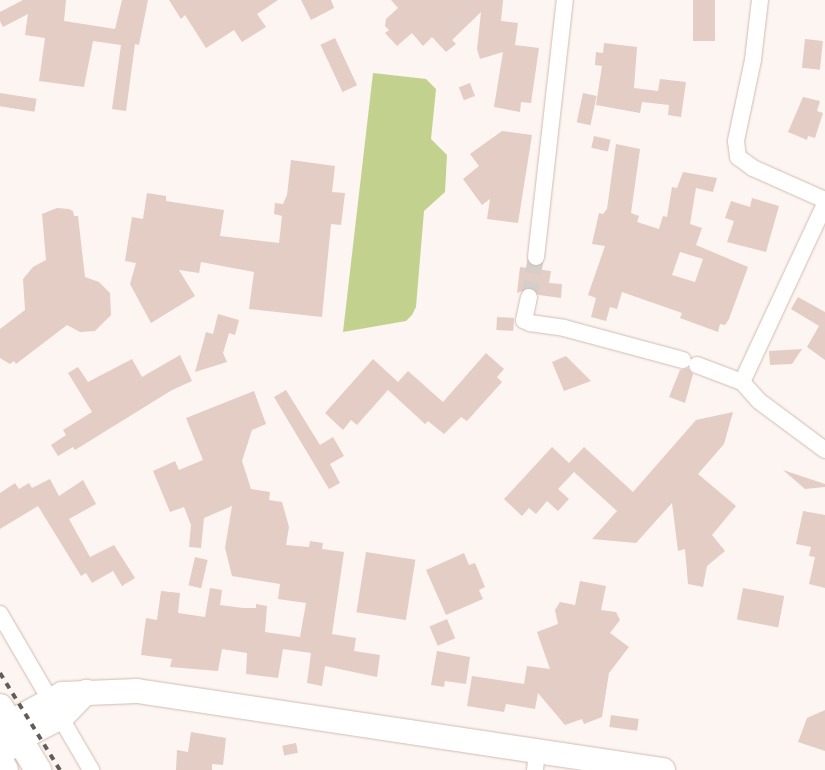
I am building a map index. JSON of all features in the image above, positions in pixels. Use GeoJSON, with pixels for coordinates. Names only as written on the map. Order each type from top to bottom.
{"type":"FeatureCollection","features":[{"type":"Feature","properties":{"kind":"main road"},"geometry":{"type":"LineString","coordinates":[[38,770],[6,730],[86,692],[137,691],[536,760],[663,770]]}},
{"type":"Feature","properties":{"kind":"main road"},"geometry":{"type":"LineString","coordinates":[[0,761],[5,770]]}},
{"type":"Feature","properties":{"kind":"street"},"geometry":{"type":"LineString","coordinates":[[536,257],[565,0]]}},
{"type":"Feature","properties":{"kind":"street"},"geometry":{"type":"LineString","coordinates":[[760,0],[754,60],[736,141],[738,158],[753,168],[825,200]]}},
{"type":"Feature","properties":{"kind":"street"},"geometry":{"type":"LineString","coordinates":[[742,382],[825,204]]}},
{"type":"Feature","properties":{"kind":"street"},"geometry":{"type":"LineString","coordinates":[[529,297],[524,320],[530,323],[564,328],[690,363],[742,382],[759,401],[825,450]]}},
{"type":"Feature","properties":{"kind":"street"},"geometry":{"type":"LineString","coordinates":[[0,614],[57,707],[91,770]]}},
{"type":"Feature","properties":{"kind":"green space"},"geometry":{"type":"Polygon","coordinates":[[[373,73],[426,79],[436,89],[431,139],[447,155],[445,192],[424,211],[416,307],[412,315],[406,321],[343,332],[373,73]]]}},
{"type":"Feature","properties":{"kind":"building"},"geometry":{"type":"Polygon","coordinates":[[[23,0],[66,0],[64,21],[115,29],[122,0],[148,0],[139,45],[135,44],[126,111],[112,109],[121,45],[93,41],[84,87],[39,81],[45,38],[25,35],[28,14],[3,27],[0,21],[0,12],[23,0]]]}},
{"type":"Feature","properties":{"kind":"building"},"geometry":{"type":"Polygon","coordinates":[[[169,0],[278,0],[257,14],[266,27],[242,42],[234,30],[206,48],[185,15],[181,19],[169,0]]]}},
{"type":"Feature","properties":{"kind":"building"},"geometry":{"type":"Polygon","coordinates":[[[301,0],[331,0],[334,8],[311,20],[301,0]]]}},
{"type":"Feature","properties":{"kind":"building"},"geometry":{"type":"Polygon","coordinates":[[[391,0],[503,0],[501,21],[518,23],[515,45],[539,48],[531,103],[521,102],[520,112],[494,107],[503,52],[480,59],[477,49],[481,12],[452,40],[456,44],[446,52],[432,37],[423,46],[412,33],[397,46],[385,33],[389,30],[385,26],[386,19],[398,8],[391,0]]]}},
{"type":"Feature","properties":{"kind":"building"},"geometry":{"type":"Polygon","coordinates":[[[693,0],[715,0],[715,41],[693,41],[693,0]]]}},
{"type":"Feature","properties":{"kind":"building"},"geometry":{"type":"Polygon","coordinates":[[[335,38],[357,85],[342,92],[320,45],[335,38]]]}},
{"type":"Feature","properties":{"kind":"building"},"geometry":{"type":"Polygon","coordinates":[[[805,39],[823,41],[820,70],[802,68],[805,39]]]}},
{"type":"Feature","properties":{"kind":"building"},"geometry":{"type":"Polygon","coordinates":[[[604,43],[637,47],[634,88],[658,91],[660,79],[686,82],[681,117],[668,115],[669,105],[642,102],[640,113],[596,105],[602,66],[595,65],[596,52],[603,53],[604,43]]]}},
{"type":"Feature","properties":{"kind":"building"},"geometry":{"type":"Polygon","coordinates":[[[470,83],[475,96],[464,100],[459,87],[470,83]]]}},
{"type":"Feature","properties":{"kind":"building"},"geometry":{"type":"Polygon","coordinates":[[[0,93],[37,99],[35,112],[0,106],[0,93]]]}},
{"type":"Feature","properties":{"kind":"building"},"geometry":{"type":"Polygon","coordinates":[[[583,93],[597,96],[590,125],[577,122],[583,93]]]}},
{"type":"Feature","properties":{"kind":"building"},"geometry":{"type":"Polygon","coordinates":[[[803,97],[820,101],[817,111],[823,113],[815,138],[808,136],[807,140],[788,132],[803,97]]]}},
{"type":"Feature","properties":{"kind":"building"},"geometry":{"type":"Polygon","coordinates":[[[502,131],[532,135],[518,223],[487,219],[490,199],[482,205],[463,179],[479,166],[470,154],[502,131]]]}},
{"type":"Feature","properties":{"kind":"building"},"geometry":{"type":"Polygon","coordinates":[[[594,136],[611,140],[608,152],[591,148],[594,136]]]}},
{"type":"Feature","properties":{"kind":"building"},"geometry":{"type":"Polygon","coordinates":[[[616,144],[640,149],[631,213],[639,216],[637,222],[659,229],[663,216],[667,217],[672,187],[677,188],[683,172],[717,178],[713,192],[696,188],[690,224],[702,228],[696,245],[748,267],[729,319],[725,325],[720,324],[718,332],[680,318],[682,313],[622,292],[617,309],[610,307],[606,321],[591,317],[596,298],[588,295],[605,246],[592,244],[599,213],[603,214],[607,209],[616,144]],[[680,252],[672,275],[695,282],[703,259],[680,252]]]}},
{"type":"Feature","properties":{"kind":"building"},"geometry":{"type":"Polygon","coordinates":[[[291,160],[335,166],[332,192],[345,193],[341,225],[331,224],[322,317],[249,309],[254,272],[201,262],[199,273],[179,270],[195,296],[151,323],[130,284],[136,263],[125,261],[132,217],[143,219],[147,193],[166,196],[166,201],[224,210],[220,236],[279,243],[282,216],[274,214],[275,203],[283,204],[287,195],[291,160]]]}},
{"type":"Feature","properties":{"kind":"building"},"geometry":{"type":"Polygon","coordinates":[[[752,198],[779,206],[766,252],[727,242],[734,221],[725,218],[731,201],[750,207],[752,198]]]}},
{"type":"Feature","properties":{"kind":"building"},"geometry":{"type":"Polygon","coordinates":[[[57,208],[69,209],[73,211],[74,216],[78,216],[85,277],[99,282],[110,293],[111,315],[95,331],[80,332],[67,325],[16,364],[14,361],[10,364],[0,358],[0,329],[25,310],[23,279],[33,267],[46,260],[42,214],[57,208]]]}},
{"type":"Feature","properties":{"kind":"building"},"geometry":{"type":"Polygon","coordinates":[[[520,267],[551,271],[549,283],[562,284],[561,298],[539,295],[531,287],[517,293],[520,267]]]}},
{"type":"Feature","properties":{"kind":"building"},"geometry":{"type":"Polygon","coordinates":[[[798,297],[825,312],[825,360],[807,347],[819,326],[791,309],[798,297]]]}},
{"type":"Feature","properties":{"kind":"building"},"geometry":{"type":"Polygon","coordinates":[[[218,314],[239,320],[235,335],[229,333],[223,353],[227,362],[195,372],[206,332],[213,334],[218,314]]]}},
{"type":"Feature","properties":{"kind":"building"},"geometry":{"type":"Polygon","coordinates":[[[497,317],[514,318],[513,331],[496,330],[497,317]]]}},
{"type":"Feature","properties":{"kind":"building"},"geometry":{"type":"Polygon","coordinates":[[[802,349],[792,364],[770,365],[769,351],[802,349]]]}},
{"type":"Feature","properties":{"kind":"building"},"geometry":{"type":"Polygon","coordinates":[[[486,353],[504,369],[497,377],[502,382],[467,421],[461,417],[444,434],[428,421],[425,424],[388,390],[357,425],[351,420],[343,430],[325,413],[373,359],[398,382],[408,371],[443,402],[486,353]]]}},
{"type":"Feature","properties":{"kind":"building"},"geometry":{"type":"Polygon","coordinates":[[[180,355],[192,381],[172,390],[75,450],[73,447],[58,456],[51,445],[66,435],[63,430],[92,412],[68,373],[78,367],[88,382],[132,359],[142,377],[180,355]]]}},
{"type":"Feature","properties":{"kind":"building"},"geometry":{"type":"Polygon","coordinates":[[[566,356],[591,381],[564,391],[552,362],[566,356]]]}},
{"type":"Feature","properties":{"kind":"building"},"geometry":{"type":"Polygon","coordinates":[[[688,368],[693,374],[685,403],[669,397],[680,370],[688,368]]]}},
{"type":"Feature","properties":{"kind":"building"},"geometry":{"type":"Polygon","coordinates":[[[286,390],[320,445],[333,437],[344,456],[330,464],[340,483],[329,489],[274,397],[286,390]]]}},
{"type":"Feature","properties":{"kind":"building"},"geometry":{"type":"Polygon","coordinates":[[[254,391],[266,424],[252,430],[242,461],[251,489],[270,492],[269,500],[282,502],[289,527],[286,545],[309,547],[310,541],[323,543],[322,549],[344,552],[332,634],[356,638],[354,651],[380,655],[377,677],[325,666],[322,686],[307,683],[311,653],[283,649],[278,678],[246,674],[247,653],[222,649],[218,671],[170,667],[172,659],[141,655],[146,618],[157,620],[161,591],[180,593],[178,613],[205,617],[210,588],[222,590],[220,605],[243,608],[256,608],[256,604],[267,606],[265,632],[300,637],[306,603],[278,599],[280,584],[232,576],[225,548],[232,506],[204,518],[201,548],[189,547],[191,525],[184,507],[170,512],[153,471],[175,461],[179,470],[203,460],[186,418],[254,391]]]}},
{"type":"Feature","properties":{"kind":"building"},"geometry":{"type":"Polygon","coordinates":[[[733,412],[724,444],[698,474],[736,506],[712,535],[725,551],[707,566],[703,587],[688,584],[685,549],[678,551],[672,503],[636,543],[592,539],[617,511],[574,472],[558,489],[569,499],[558,511],[547,501],[536,514],[529,508],[522,516],[504,499],[552,447],[569,463],[584,447],[633,492],[696,420],[733,412]]]}},
{"type":"Feature","properties":{"kind":"building"},"geometry":{"type":"Polygon","coordinates":[[[783,470],[825,484],[825,487],[805,489],[783,470]]]}},
{"type":"Feature","properties":{"kind":"building"},"geometry":{"type":"Polygon","coordinates":[[[50,479],[59,496],[83,480],[96,504],[69,519],[90,557],[114,545],[135,578],[122,586],[113,571],[92,583],[86,573],[81,576],[38,506],[0,529],[0,493],[15,483],[19,489],[29,483],[32,488],[50,479]]]}},
{"type":"Feature","properties":{"kind":"building"},"geometry":{"type":"Polygon","coordinates":[[[803,511],[825,515],[825,588],[809,584],[815,557],[809,556],[811,547],[796,544],[803,511]]]}},
{"type":"Feature","properties":{"kind":"building"},"geometry":{"type":"Polygon","coordinates":[[[366,552],[415,560],[406,620],[356,612],[366,552]]]}},
{"type":"Feature","properties":{"kind":"building"},"geometry":{"type":"Polygon","coordinates":[[[464,553],[469,565],[475,563],[485,587],[479,590],[483,599],[446,615],[426,570],[464,553]]]}},
{"type":"Feature","properties":{"kind":"building"},"geometry":{"type":"Polygon","coordinates":[[[195,557],[208,560],[201,588],[188,585],[195,557]]]}},
{"type":"Feature","properties":{"kind":"building"},"geometry":{"type":"Polygon","coordinates":[[[580,581],[606,586],[601,610],[616,612],[620,620],[610,633],[629,647],[609,673],[602,717],[584,724],[582,719],[565,725],[538,693],[535,709],[506,704],[504,712],[467,706],[472,676],[524,684],[527,666],[550,669],[537,632],[558,624],[555,610],[560,602],[575,605],[580,581]]]}},
{"type":"Feature","properties":{"kind":"building"},"geometry":{"type":"Polygon","coordinates":[[[743,588],[784,596],[778,627],[737,619],[743,588]]]}},
{"type":"Feature","properties":{"kind":"building"},"geometry":{"type":"Polygon","coordinates":[[[447,619],[455,638],[438,646],[430,626],[447,619]]]}},
{"type":"Feature","properties":{"kind":"building"},"geometry":{"type":"Polygon","coordinates":[[[437,651],[470,657],[466,684],[445,681],[444,687],[431,685],[437,651]]]}},
{"type":"Feature","properties":{"kind":"building"},"geometry":{"type":"Polygon","coordinates":[[[825,710],[825,751],[798,742],[807,718],[825,710]]]}},
{"type":"Feature","properties":{"kind":"building"},"geometry":{"type":"Polygon","coordinates":[[[611,715],[639,719],[637,731],[609,727],[611,715]]]}},
{"type":"Feature","properties":{"kind":"building"},"geometry":{"type":"Polygon","coordinates":[[[191,732],[226,738],[223,765],[212,764],[212,770],[176,770],[177,750],[188,752],[191,732]]]}},
{"type":"Feature","properties":{"kind":"building"},"geometry":{"type":"Polygon","coordinates":[[[296,743],[298,753],[284,755],[282,746],[296,743]]]}},
{"type":"Feature","properties":{"kind":"tunnel"},"geometry":{"type":"LineString","coordinates":[[529,297],[536,257]]}},
{"type":"Feature","properties":{"kind":"railway"},"geometry":{"type":"LineString","coordinates":[[0,673],[60,770]]}}]}
